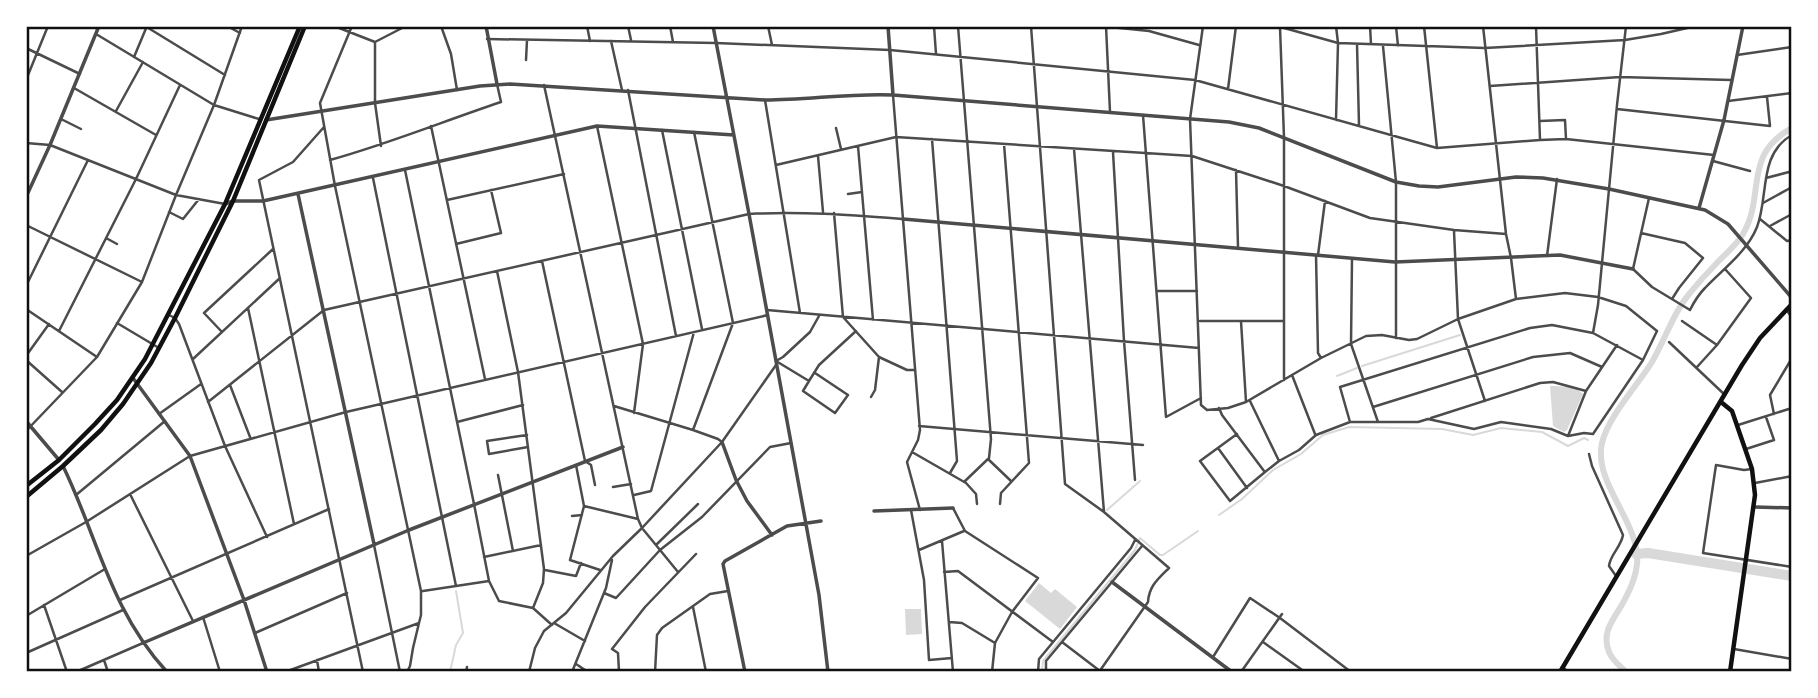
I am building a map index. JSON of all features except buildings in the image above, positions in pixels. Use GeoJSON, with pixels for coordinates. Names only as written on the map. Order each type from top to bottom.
{"type":"FeatureCollection","features":[{"type":"Feature","properties":{"kind":"main road"},"geometry":{"type":"LineString","coordinates":[[26,497],[101,430],[137,384],[159,348],[233,201],[302,26]]}},
{"type":"Feature","properties":{"kind":"main road"},"geometry":{"type":"LineString","coordinates":[[26,486],[59,460],[109,410],[133,378],[169,315],[264,120]]}},
{"type":"Feature","properties":{"kind":"main road"},"geometry":{"type":"LineString","coordinates":[[1561,670],[1750,352],[1792,304]]}},
{"type":"Feature","properties":{"kind":"main road"},"geometry":{"type":"LineString","coordinates":[[1721,402],[1732,411],[1738,425],[1755,483],[1755,507],[1730,672]]}},
{"type":"Feature","properties":{"kind":"street"},"geometry":{"type":"LineString","coordinates":[[26,80],[48,26]]}},
{"type":"Feature","properties":{"kind":"street"},"geometry":{"type":"LineString","coordinates":[[26,197],[99,26]]}},
{"type":"Feature","properties":{"kind":"street"},"geometry":{"type":"LineString","coordinates":[[227,26],[240,33]]}},
{"type":"Feature","properties":{"kind":"street"},"geometry":{"type":"LineString","coordinates":[[26,431],[97,357],[142,282],[214,105],[242,26]]}},
{"type":"Feature","properties":{"kind":"street"},"geometry":{"type":"LineString","coordinates":[[334,26],[375,42],[406,26]]}},
{"type":"Feature","properties":{"kind":"street"},"geometry":{"type":"LineString","coordinates":[[352,26],[320,103],[335,186],[421,591],[421,615],[408,672]]}},
{"type":"Feature","properties":{"kind":"street"},"geometry":{"type":"LineString","coordinates":[[441,26],[457,90]]}},
{"type":"Feature","properties":{"kind":"street"},"geometry":{"type":"LineString","coordinates":[[330,160],[381,146],[430,125],[500,102],[486,26]]}},
{"type":"Feature","properties":{"kind":"street"},"geometry":{"type":"LineString","coordinates":[[587,26],[590,41]]}},
{"type":"Feature","properties":{"kind":"street"},"geometry":{"type":"LineString","coordinates":[[628,26],[631,41]]}},
{"type":"Feature","properties":{"kind":"street"},"geometry":{"type":"LineString","coordinates":[[670,26],[673,42]]}},
{"type":"Feature","properties":{"kind":"street"},"geometry":{"type":"LineString","coordinates":[[713,26],[819,595],[828,672]]}},
{"type":"Feature","properties":{"kind":"street"},"geometry":{"type":"LineString","coordinates":[[768,26],[772,45]]}},
{"type":"Feature","properties":{"kind":"street"},"geometry":{"type":"LineString","coordinates":[[888,26],[919,426],[918,440],[907,461],[920,510]]}},
{"type":"Feature","properties":{"kind":"street"},"geometry":{"type":"LineString","coordinates":[[934,26],[936,55]]}},
{"type":"Feature","properties":{"kind":"street"},"geometry":{"type":"LineString","coordinates":[[958,26],[991,439],[988,459],[964,482]]}},
{"type":"Feature","properties":{"kind":"street"},"geometry":{"type":"LineString","coordinates":[[1031,26],[1065,484],[1104,512],[1168,568],[1154,583],[1148,593],[1148,602],[1100,672],[1062,642]]}},
{"type":"Feature","properties":{"kind":"street"},"geometry":{"type":"LineString","coordinates":[[1100,26],[1149,29],[1201,46]]}},
{"type":"Feature","properties":{"kind":"street"},"geometry":{"type":"LineString","coordinates":[[1203,26],[1190,119],[1201,398],[1202,405],[1207,410],[1248,401],[1321,358],[1366,336],[1382,335],[1409,340],[1422,337],[1458,319],[1516,299],[1565,293],[1598,297],[1626,306],[1657,331],[1643,360],[1593,434],[1568,436],[1551,429],[1501,422],[1481,425],[1474,429],[1428,419]]}},
{"type":"Feature","properties":{"kind":"street"},"geometry":{"type":"LineString","coordinates":[[1228,89],[1236,26]]}},
{"type":"Feature","properties":{"kind":"street"},"geometry":{"type":"LineString","coordinates":[[1336,26],[1336,120]]}},
{"type":"Feature","properties":{"kind":"street"},"geometry":{"type":"LineString","coordinates":[[1370,26],[1371,45]]}},
{"type":"Feature","properties":{"kind":"street"},"geometry":{"type":"LineString","coordinates":[[1396,26],[1398,46]]}},
{"type":"Feature","properties":{"kind":"street"},"geometry":{"type":"LineString","coordinates":[[1424,26],[1437,148]]}},
{"type":"Feature","properties":{"kind":"street"},"geometry":{"type":"LineString","coordinates":[[1483,26],[1506,234],[1516,299]]}},
{"type":"Feature","properties":{"kind":"street"},"geometry":{"type":"LineString","coordinates":[[1536,26],[1540,140]]}},
{"type":"Feature","properties":{"kind":"street"},"geometry":{"type":"LineString","coordinates":[[1592,333],[1598,305],[1626,26]]}},
{"type":"Feature","properties":{"kind":"street"},"geometry":{"type":"LineString","coordinates":[[1284,380],[1284,138],[1279,27],[1338,43],[1485,48],[1625,40],[1696,26]]}},
{"type":"Feature","properties":{"kind":"street"},"geometry":{"type":"LineString","coordinates":[[1699,208],[1724,120],[1743,26]]}},
{"type":"Feature","properties":{"kind":"street"},"geometry":{"type":"LineString","coordinates":[[134,57],[147,27],[225,75]]}},
{"type":"Feature","properties":{"kind":"street"},"geometry":{"type":"LineString","coordinates":[[1106,27],[1110,112]]}},
{"type":"Feature","properties":{"kind":"street"},"geometry":{"type":"LineString","coordinates":[[96,34],[214,105],[264,120],[497,84],[765,100],[893,95],[1244,125],[1396,182],[1438,187],[1500,179],[1557,179],[1699,208],[1717,216],[1734,232],[1792,298]]}},
{"type":"Feature","properties":{"kind":"street"},"geometry":{"type":"LineString","coordinates":[[488,39],[716,43],[890,50],[1195,80],[1437,148],[1566,139],[1714,155]]}},
{"type":"Feature","properties":{"kind":"street"},"geometry":{"type":"LineString","coordinates":[[526,60],[527,40]]}},
{"type":"Feature","properties":{"kind":"street"},"geometry":{"type":"LineString","coordinates":[[611,41],[622,90]]}},
{"type":"Feature","properties":{"kind":"street"},"geometry":{"type":"LineString","coordinates":[[375,42],[375,103],[381,146]]}},
{"type":"Feature","properties":{"kind":"street"},"geometry":{"type":"LineString","coordinates":[[1357,44],[1359,126]]}},
{"type":"Feature","properties":{"kind":"street"},"geometry":{"type":"LineString","coordinates":[[1383,46],[1396,182],[1396,338]]}},
{"type":"Feature","properties":{"kind":"street"},"geometry":{"type":"LineString","coordinates":[[1737,55],[1792,47]]}},
{"type":"Feature","properties":{"kind":"street"},"geometry":{"type":"LineString","coordinates":[[26,48],[80,75]]}},
{"type":"Feature","properties":{"kind":"street"},"geometry":{"type":"LineString","coordinates":[[116,111],[143,62]]}},
{"type":"Feature","properties":{"kind":"street"},"geometry":{"type":"LineString","coordinates":[[1490,86],[1620,78],[1731,80]]}},
{"type":"Feature","properties":{"kind":"street"},"geometry":{"type":"LineString","coordinates":[[59,331],[180,85]]}},
{"type":"Feature","properties":{"kind":"street"},"geometry":{"type":"LineString","coordinates":[[544,85],[638,519],[642,528],[679,573]]}},
{"type":"Feature","properties":{"kind":"street"},"geometry":{"type":"LineString","coordinates":[[74,88],[157,135]]}},
{"type":"Feature","properties":{"kind":"street"},"geometry":{"type":"LineString","coordinates":[[628,90],[676,336]]}},
{"type":"Feature","properties":{"kind":"street"},"geometry":{"type":"LineString","coordinates":[[1728,101],[1792,93]]}},
{"type":"Feature","properties":{"kind":"street"},"geometry":{"type":"LineString","coordinates":[[1616,109],[1770,126],[1767,97]]}},
{"type":"Feature","properties":{"kind":"street"},"geometry":{"type":"LineString","coordinates":[[765,100],[800,313]]}},
{"type":"Feature","properties":{"kind":"street"},"geometry":{"type":"LineString","coordinates":[[1143,115],[1166,417],[1201,398]]}},
{"type":"Feature","properties":{"kind":"street"},"geometry":{"type":"LineString","coordinates":[[61,119],[80,129]]}},
{"type":"Feature","properties":{"kind":"street"},"geometry":{"type":"LineString","coordinates":[[1539,121],[1565,120],[1566,139]]}},
{"type":"Feature","properties":{"kind":"street"},"geometry":{"type":"LineString","coordinates":[[430,125],[485,380]]}},
{"type":"Feature","properties":{"kind":"street"},"geometry":{"type":"LineString","coordinates":[[324,126],[293,162],[259,180],[363,672]]}},
{"type":"Feature","properties":{"kind":"street"},"geometry":{"type":"LineString","coordinates":[[26,143],[50,145],[176,195],[225,204],[233,201],[263,201],[298,194],[597,126],[734,135]]}},
{"type":"Feature","properties":{"kind":"street"},"geometry":{"type":"LineString","coordinates":[[597,126],[643,344],[634,413]]}},
{"type":"Feature","properties":{"kind":"street"},"geometry":{"type":"LineString","coordinates":[[835,128],[841,150]]}},
{"type":"Feature","properties":{"kind":"street"},"geometry":{"type":"LineString","coordinates":[[662,130],[703,330]]}},
{"type":"Feature","properties":{"kind":"street"},"geometry":{"type":"LineString","coordinates":[[693,430],[733,323],[694,132]]}},
{"type":"Feature","properties":{"kind":"street"},"geometry":{"type":"LineString","coordinates":[[208,402],[324,310],[749,214],[783,212],[864,216],[1395,262],[1560,255],[1633,269],[1652,287],[1689,310],[1703,290],[1725,269],[1753,235],[1760,219],[1771,155],[1792,135]]}},
{"type":"Feature","properties":{"kind":"street"},"geometry":{"type":"LineString","coordinates":[[776,165],[896,137],[1192,156],[1370,218],[1454,230],[1506,234]]}},
{"type":"Feature","properties":{"kind":"street"},"geometry":{"type":"LineString","coordinates":[[932,139],[957,461],[950,473]]}},
{"type":"Feature","properties":{"kind":"street"},"geometry":{"type":"LineString","coordinates":[[1000,504],[1001,493],[1029,463],[1004,144]]}},
{"type":"Feature","properties":{"kind":"street"},"geometry":{"type":"LineString","coordinates":[[858,146],[873,320]]}},
{"type":"Feature","properties":{"kind":"street"},"geometry":{"type":"LineString","coordinates":[[1074,148],[1104,512]]}},
{"type":"Feature","properties":{"kind":"street"},"geometry":{"type":"LineString","coordinates":[[1112,151],[1135,480]]}},
{"type":"Feature","properties":{"kind":"street"},"geometry":{"type":"LineString","coordinates":[[818,156],[823,213]]}},
{"type":"Feature","properties":{"kind":"street"},"geometry":{"type":"LineString","coordinates":[[26,286],[88,160]]}},
{"type":"Feature","properties":{"kind":"street"},"geometry":{"type":"LineString","coordinates":[[1712,160],[1750,171]]}},
{"type":"Feature","properties":{"kind":"street"},"geometry":{"type":"LineString","coordinates":[[405,170],[488,580],[499,601],[533,608],[553,624],[584,641]]}},
{"type":"Feature","properties":{"kind":"street"},"geometry":{"type":"LineString","coordinates":[[1236,170],[1238,248]]}},
{"type":"Feature","properties":{"kind":"street"},"geometry":{"type":"LineString","coordinates":[[1766,178],[1789,172],[1792,174]]}},
{"type":"Feature","properties":{"kind":"street"},"geometry":{"type":"LineString","coordinates":[[446,200],[564,174]]}},
{"type":"Feature","properties":{"kind":"street"},"geometry":{"type":"LineString","coordinates":[[373,178],[456,586]]}},
{"type":"Feature","properties":{"kind":"street"},"geometry":{"type":"LineString","coordinates":[[1547,256],[1557,179]]}},
{"type":"Feature","properties":{"kind":"street"},"geometry":{"type":"LineString","coordinates":[[1763,203],[1792,187]]}},
{"type":"Feature","properties":{"kind":"street"},"geometry":{"type":"LineString","coordinates":[[456,244],[501,233],[491,190]]}},
{"type":"Feature","properties":{"kind":"street"},"geometry":{"type":"LineString","coordinates":[[848,194],[862,192]]}},
{"type":"Feature","properties":{"kind":"street"},"geometry":{"type":"LineString","coordinates":[[298,194],[400,672]]}},
{"type":"Feature","properties":{"kind":"street"},"geometry":{"type":"LineString","coordinates":[[1633,269],[1649,198]]}},
{"type":"Feature","properties":{"kind":"street"},"geometry":{"type":"LineString","coordinates":[[169,212],[183,219],[198,199]]}},
{"type":"Feature","properties":{"kind":"street"},"geometry":{"type":"LineString","coordinates":[[1321,358],[1318,353],[1317,255],[1325,201]]}},
{"type":"Feature","properties":{"kind":"street"},"geometry":{"type":"LineString","coordinates":[[834,214],[843,317],[879,356],[907,370],[914,370]]}},
{"type":"Feature","properties":{"kind":"street"},"geometry":{"type":"LineString","coordinates":[[1770,226],[1792,214]]}},
{"type":"Feature","properties":{"kind":"street"},"geometry":{"type":"LineString","coordinates":[[1760,219],[1787,241],[1792,240]]}},
{"type":"Feature","properties":{"kind":"street"},"geometry":{"type":"LineString","coordinates":[[26,225],[142,282]]}},
{"type":"Feature","properties":{"kind":"street"},"geometry":{"type":"LineString","coordinates":[[1454,230],[1458,319],[1485,401]]}},
{"type":"Feature","properties":{"kind":"street"},"geometry":{"type":"LineString","coordinates":[[1641,233],[1685,243],[1703,258],[1672,299]]}},
{"type":"Feature","properties":{"kind":"street"},"geometry":{"type":"LineString","coordinates":[[106,238],[117,244]]}},
{"type":"Feature","properties":{"kind":"street"},"geometry":{"type":"LineString","coordinates":[[222,332],[204,313],[273,248]]}},
{"type":"Feature","properties":{"kind":"street"},"geometry":{"type":"LineString","coordinates":[[1352,258],[1351,344],[1378,422]]}},
{"type":"Feature","properties":{"kind":"street"},"geometry":{"type":"LineString","coordinates":[[542,261],[586,461],[591,465],[595,485]]}},
{"type":"Feature","properties":{"kind":"street"},"geometry":{"type":"LineString","coordinates":[[1697,368],[1751,298],[1725,269]]}},
{"type":"Feature","properties":{"kind":"street"},"geometry":{"type":"LineString","coordinates":[[497,271],[519,372],[544,569],[543,583],[533,608]]}},
{"type":"Feature","properties":{"kind":"street"},"geometry":{"type":"LineString","coordinates":[[193,359],[279,278]]}},
{"type":"Feature","properties":{"kind":"street"},"geometry":{"type":"LineString","coordinates":[[1157,291],[1197,291]]}},
{"type":"Feature","properties":{"kind":"street"},"geometry":{"type":"LineString","coordinates":[[248,308],[295,524]]}},
{"type":"Feature","properties":{"kind":"street"},"geometry":{"type":"LineString","coordinates":[[26,309],[97,357]]}},
{"type":"Feature","properties":{"kind":"street"},"geometry":{"type":"LineString","coordinates":[[1786,309],[1792,318]]}},
{"type":"Feature","properties":{"kind":"street"},"geometry":{"type":"LineString","coordinates":[[26,556],[86,522],[190,456],[346,412],[767,313],[800,313],[1199,348]]}},
{"type":"Feature","properties":{"kind":"street"},"geometry":{"type":"LineString","coordinates":[[169,315],[180,324],[225,446],[267,537]]}},
{"type":"Feature","properties":{"kind":"street"},"geometry":{"type":"LineString","coordinates":[[529,672],[544,631],[566,613],[613,556],[722,442],[776,363],[810,332],[819,315]]}},
{"type":"Feature","properties":{"kind":"street"},"geometry":{"type":"LineString","coordinates":[[1198,321],[1284,321]]}},
{"type":"Feature","properties":{"kind":"street"},"geometry":{"type":"LineString","coordinates":[[1241,321],[1248,401],[1279,461]]}},
{"type":"Feature","properties":{"kind":"street"},"geometry":{"type":"LineString","coordinates":[[1682,321],[1717,345]]}},
{"type":"Feature","properties":{"kind":"street"},"geometry":{"type":"LineString","coordinates":[[117,323],[159,348]]}},
{"type":"Feature","properties":{"kind":"street"},"geometry":{"type":"LineString","coordinates":[[49,324],[26,358],[62,392]]}},
{"type":"Feature","properties":{"kind":"street"},"geometry":{"type":"LineString","coordinates":[[1350,422],[1340,387],[1530,328],[1552,325],[1592,333],[1643,360]]}},
{"type":"Feature","properties":{"kind":"street"},"geometry":{"type":"LineString","coordinates":[[814,373],[848,395],[835,413],[803,391],[809,381],[814,373],[819,365],[856,331]]}},
{"type":"Feature","properties":{"kind":"street"},"geometry":{"type":"LineString","coordinates":[[633,496],[651,491],[694,332]]}},
{"type":"Feature","properties":{"kind":"street"},"geometry":{"type":"LineString","coordinates":[[1669,342],[1725,395]]}},
{"type":"Feature","properties":{"kind":"street"},"geometry":{"type":"LineString","coordinates":[[1568,436],[1586,391],[1617,345]]}},
{"type":"Feature","properties":{"kind":"street"},"geometry":{"type":"LineString","coordinates":[[1373,407],[1533,358],[1570,353],[1602,367]]}},
{"type":"Feature","properties":{"kind":"street"},"geometry":{"type":"LineString","coordinates":[[871,397],[875,390],[879,356]]}},
{"type":"Feature","properties":{"kind":"street"},"geometry":{"type":"LineString","coordinates":[[1774,414],[1770,395],[1792,358]]}},
{"type":"Feature","properties":{"kind":"street"},"geometry":{"type":"LineString","coordinates":[[776,363],[809,381]]}},
{"type":"Feature","properties":{"kind":"street"},"geometry":{"type":"LineString","coordinates":[[1292,375],[1316,435]]}},
{"type":"Feature","properties":{"kind":"street"},"geometry":{"type":"LineString","coordinates":[[133,378],[190,456],[244,600],[267,672]]}},
{"type":"Feature","properties":{"kind":"street"},"geometry":{"type":"LineString","coordinates":[[1237,434],[1200,461],[1230,501],[1316,435],[1350,422],[1418,422],[1540,383],[1553,382],[1586,391]]}},
{"type":"Feature","properties":{"kind":"street"},"geometry":{"type":"LineString","coordinates":[[159,414],[201,384]]}},
{"type":"Feature","properties":{"kind":"street"},"geometry":{"type":"LineString","coordinates":[[230,385],[250,439]]}},
{"type":"Feature","properties":{"kind":"street"},"geometry":{"type":"LineString","coordinates":[[457,422],[523,405]]}},
{"type":"Feature","properties":{"kind":"street"},"geometry":{"type":"LineString","coordinates":[[614,406],[693,430],[722,442],[747,501],[772,535]]}},
{"type":"Feature","properties":{"kind":"street"},"geometry":{"type":"LineString","coordinates":[[1219,408],[1265,472]]}},
{"type":"Feature","properties":{"kind":"street"},"geometry":{"type":"LineString","coordinates":[[1738,425],[1792,408]]}},
{"type":"Feature","properties":{"kind":"street"},"geometry":{"type":"LineString","coordinates":[[1746,449],[1774,440],[1766,416]]}},
{"type":"Feature","properties":{"kind":"street"},"geometry":{"type":"LineString","coordinates":[[26,421],[63,466],[123,610],[143,643],[167,672]]}},
{"type":"Feature","properties":{"kind":"street"},"geometry":{"type":"LineString","coordinates":[[76,495],[165,422]]}},
{"type":"Feature","properties":{"kind":"street"},"geometry":{"type":"LineString","coordinates":[[919,426],[1143,445]]}},
{"type":"Feature","properties":{"kind":"street"},"geometry":{"type":"LineString","coordinates":[[527,435],[487,441],[489,454],[529,447]]}},
{"type":"Feature","properties":{"kind":"street"},"geometry":{"type":"LineString","coordinates":[[604,593],[617,598],[660,550],[702,517],[770,447],[791,443]]}},
{"type":"Feature","properties":{"kind":"street"},"geometry":{"type":"LineString","coordinates":[[76,672],[409,530],[623,447]]}},
{"type":"Feature","properties":{"kind":"street"},"geometry":{"type":"LineString","coordinates":[[1218,448],[1247,488]]}},
{"type":"Feature","properties":{"kind":"street"},"geometry":{"type":"LineString","coordinates":[[912,452],[964,482],[976,494],[977,504]]}},
{"type":"Feature","properties":{"kind":"street"},"geometry":{"type":"LineString","coordinates":[[1588,454],[1623,535],[1609,562],[1616,576]]}},
{"type":"Feature","properties":{"kind":"street"},"geometry":{"type":"LineString","coordinates":[[988,459],[1012,482]]}},
{"type":"Feature","properties":{"kind":"street"},"geometry":{"type":"LineString","coordinates":[[576,465],[584,506],[570,560],[601,570]]}},
{"type":"Feature","properties":{"kind":"street"},"geometry":{"type":"LineString","coordinates":[[1752,469],[1716,465],[1703,553],[1792,567]]}},
{"type":"Feature","properties":{"kind":"street"},"geometry":{"type":"LineString","coordinates":[[498,475],[513,551]]}},
{"type":"Feature","properties":{"kind":"street"},"geometry":{"type":"LineString","coordinates":[[1755,483],[1792,476]]}},
{"type":"Feature","properties":{"kind":"street"},"geometry":{"type":"LineString","coordinates":[[613,487],[631,484]]}},
{"type":"Feature","properties":{"kind":"street"},"geometry":{"type":"LineString","coordinates":[[130,494],[193,621]]}},
{"type":"Feature","properties":{"kind":"street"},"geometry":{"type":"LineString","coordinates":[[656,545],[698,504]]}},
{"type":"Feature","properties":{"kind":"street"},"geometry":{"type":"LineString","coordinates":[[584,506],[638,519]]}},
{"type":"Feature","properties":{"kind":"street"},"geometry":{"type":"LineString","coordinates":[[1755,507],[1792,508]]}},
{"type":"Feature","properties":{"kind":"street"},"geometry":{"type":"LineString","coordinates":[[874,511],[953,508],[965,531],[1038,578],[1012,612],[995,643],[992,672]]}},
{"type":"Feature","properties":{"kind":"street"},"geometry":{"type":"LineString","coordinates":[[119,601],[329,509]]}},
{"type":"Feature","properties":{"kind":"street"},"geometry":{"type":"LineString","coordinates":[[911,510],[924,580],[929,660],[952,658]]}},
{"type":"Feature","properties":{"kind":"street"},"geometry":{"type":"LineString","coordinates":[[572,516],[582,515]]}},
{"type":"Feature","properties":{"kind":"street"},"geometry":{"type":"LineString","coordinates":[[745,672],[723,564],[791,525],[821,521]]}},
{"type":"Feature","properties":{"kind":"street"},"geometry":{"type":"LineString","coordinates":[[919,550],[965,531]]}},
{"type":"Feature","properties":{"kind":"street"},"geometry":{"type":"LineString","coordinates":[[1038,672],[1039,659],[1135,540]]}},
{"type":"Feature","properties":{"kind":"street"},"geometry":{"type":"LineString","coordinates":[[942,541],[953,672]]}},
{"type":"Feature","properties":{"kind":"street"},"geometry":{"type":"LineString","coordinates":[[484,557],[541,545]]}},
{"type":"Feature","properties":{"kind":"street"},"geometry":{"type":"LineString","coordinates":[[1046,672],[1046,661],[1142,546]]}},
{"type":"Feature","properties":{"kind":"street"},"geometry":{"type":"LineString","coordinates":[[619,672],[618,653],[612,649],[645,607],[696,554]]}},
{"type":"Feature","properties":{"kind":"street"},"geometry":{"type":"LineString","coordinates":[[572,672],[604,593],[613,556]]}},
{"type":"Feature","properties":{"kind":"street"},"geometry":{"type":"LineString","coordinates":[[544,569],[576,576],[581,563]]}},
{"type":"Feature","properties":{"kind":"street"},"geometry":{"type":"LineString","coordinates":[[26,616],[105,569]]}},
{"type":"Feature","properties":{"kind":"street"},"geometry":{"type":"LineString","coordinates":[[944,572],[958,572],[1053,642]]}},
{"type":"Feature","properties":{"kind":"street"},"geometry":{"type":"LineString","coordinates":[[421,591],[488,580]]}},
{"type":"Feature","properties":{"kind":"street"},"geometry":{"type":"LineString","coordinates":[[1112,582],[1232,672]]}},
{"type":"Feature","properties":{"kind":"street"},"geometry":{"type":"LineString","coordinates":[[655,672],[657,635],[662,628],[710,594],[728,591]]}},
{"type":"Feature","properties":{"kind":"street"},"geometry":{"type":"LineString","coordinates":[[1213,657],[1250,598],[1249,592]]}},
{"type":"Feature","properties":{"kind":"street"},"geometry":{"type":"LineString","coordinates":[[255,633],[347,593]]}},
{"type":"Feature","properties":{"kind":"street"},"geometry":{"type":"LineString","coordinates":[[1250,598],[1281,616],[1351,672]]}},
{"type":"Feature","properties":{"kind":"street"},"geometry":{"type":"LineString","coordinates":[[44,605],[67,672]]}},
{"type":"Feature","properties":{"kind":"street"},"geometry":{"type":"LineString","coordinates":[[693,607],[706,672]]}},
{"type":"Feature","properties":{"kind":"street"},"geometry":{"type":"LineString","coordinates":[[26,653],[123,610]]}},
{"type":"Feature","properties":{"kind":"street"},"geometry":{"type":"LineString","coordinates":[[1241,672],[1281,616]]}},
{"type":"Feature","properties":{"kind":"street"},"geometry":{"type":"LineString","coordinates":[[202,617],[220,672]]}},
{"type":"Feature","properties":{"kind":"street"},"geometry":{"type":"LineString","coordinates":[[949,622],[962,623],[995,643]]}},
{"type":"Feature","properties":{"kind":"street"},"geometry":{"type":"LineString","coordinates":[[285,672],[419,623]]}},
{"type":"Feature","properties":{"kind":"street"},"geometry":{"type":"LineString","coordinates":[[1263,642],[1305,672]]}},
{"type":"Feature","properties":{"kind":"street"},"geometry":{"type":"LineString","coordinates":[[1734,649],[1792,659]]}},
{"type":"Feature","properties":{"kind":"street"},"geometry":{"type":"LineString","coordinates":[[104,660],[108,672]]}},
{"type":"Feature","properties":{"kind":"street"},"geometry":{"type":"LineString","coordinates":[[317,660],[319,672]]}},
{"type":"Feature","properties":{"kind":"street"},"geometry":{"type":"LineString","coordinates":[[576,664],[588,672]]}},
{"type":"Feature","properties":{"kind":"street"},"geometry":{"type":"LineString","coordinates":[[1222,672],[1225,667]]}},
{"type":"Feature","properties":{"kind":"street"},"geometry":{"type":"LineString","coordinates":[[1561,670],[1569,672]]}},
{"type":"Feature","properties":{"kind":"shaded area"},"geometry":{"type":"Polygon","coordinates":[[[1550,386],[1572,388],[1583,394],[1564,432],[1553,426],[1550,386]]]}},
{"type":"Feature","properties":{"kind":"shaded area"},"geometry":{"type":"Polygon","coordinates":[[[1039,583],[1051,593],[1055,589],[1077,607],[1060,629],[1025,601],[1039,583]]]}},
{"type":"Feature","properties":{"kind":"shaded area"},"geometry":{"type":"Polygon","coordinates":[[[905,609],[921,609],[922,634],[906,635],[905,609]]]}},
{"type":"Feature","properties":{"kind":"waterway"},"geometry":{"type":"LineString","coordinates":[[1626,672],[1610,655],[1607,637],[1636,573],[1636,549],[1632,534],[1604,473],[1601,458],[1605,433],[1652,362],[1684,301],[1743,234],[1750,219],[1757,176],[1766,150],[1792,128]]}},
{"type":"Feature","properties":{"kind":"waterway"},"geometry":{"type":"LineString","coordinates":[[1362,366],[1460,335]]}},
{"type":"Feature","properties":{"kind":"waterway"},"geometry":{"type":"LineString","coordinates":[[1337,376],[1357,368]]}},
{"type":"Feature","properties":{"kind":"waterway"},"geometry":{"type":"LineString","coordinates":[[1219,515],[1242,499],[1273,470],[1301,454],[1323,435],[1349,427],[1442,429],[1473,435],[1501,428],[1542,432],[1568,446],[1584,438],[1588,440]]}},
{"type":"Feature","properties":{"kind":"waterway"},"geometry":{"type":"LineString","coordinates":[[1107,510],[1140,481]]}},
{"type":"Feature","properties":{"kind":"waterway"},"geometry":{"type":"LineString","coordinates":[[1042,672],[1043,661],[1135,550],[1140,538],[1163,555],[1198,531]]}},
{"type":"Feature","properties":{"kind":"waterway"},"geometry":{"type":"LineString","coordinates":[[1636,554],[1648,553],[1792,576]]}},
{"type":"Feature","properties":{"kind":"waterway"},"geometry":{"type":"LineString","coordinates":[[450,672],[456,645],[463,633],[456,591]]}}]}
